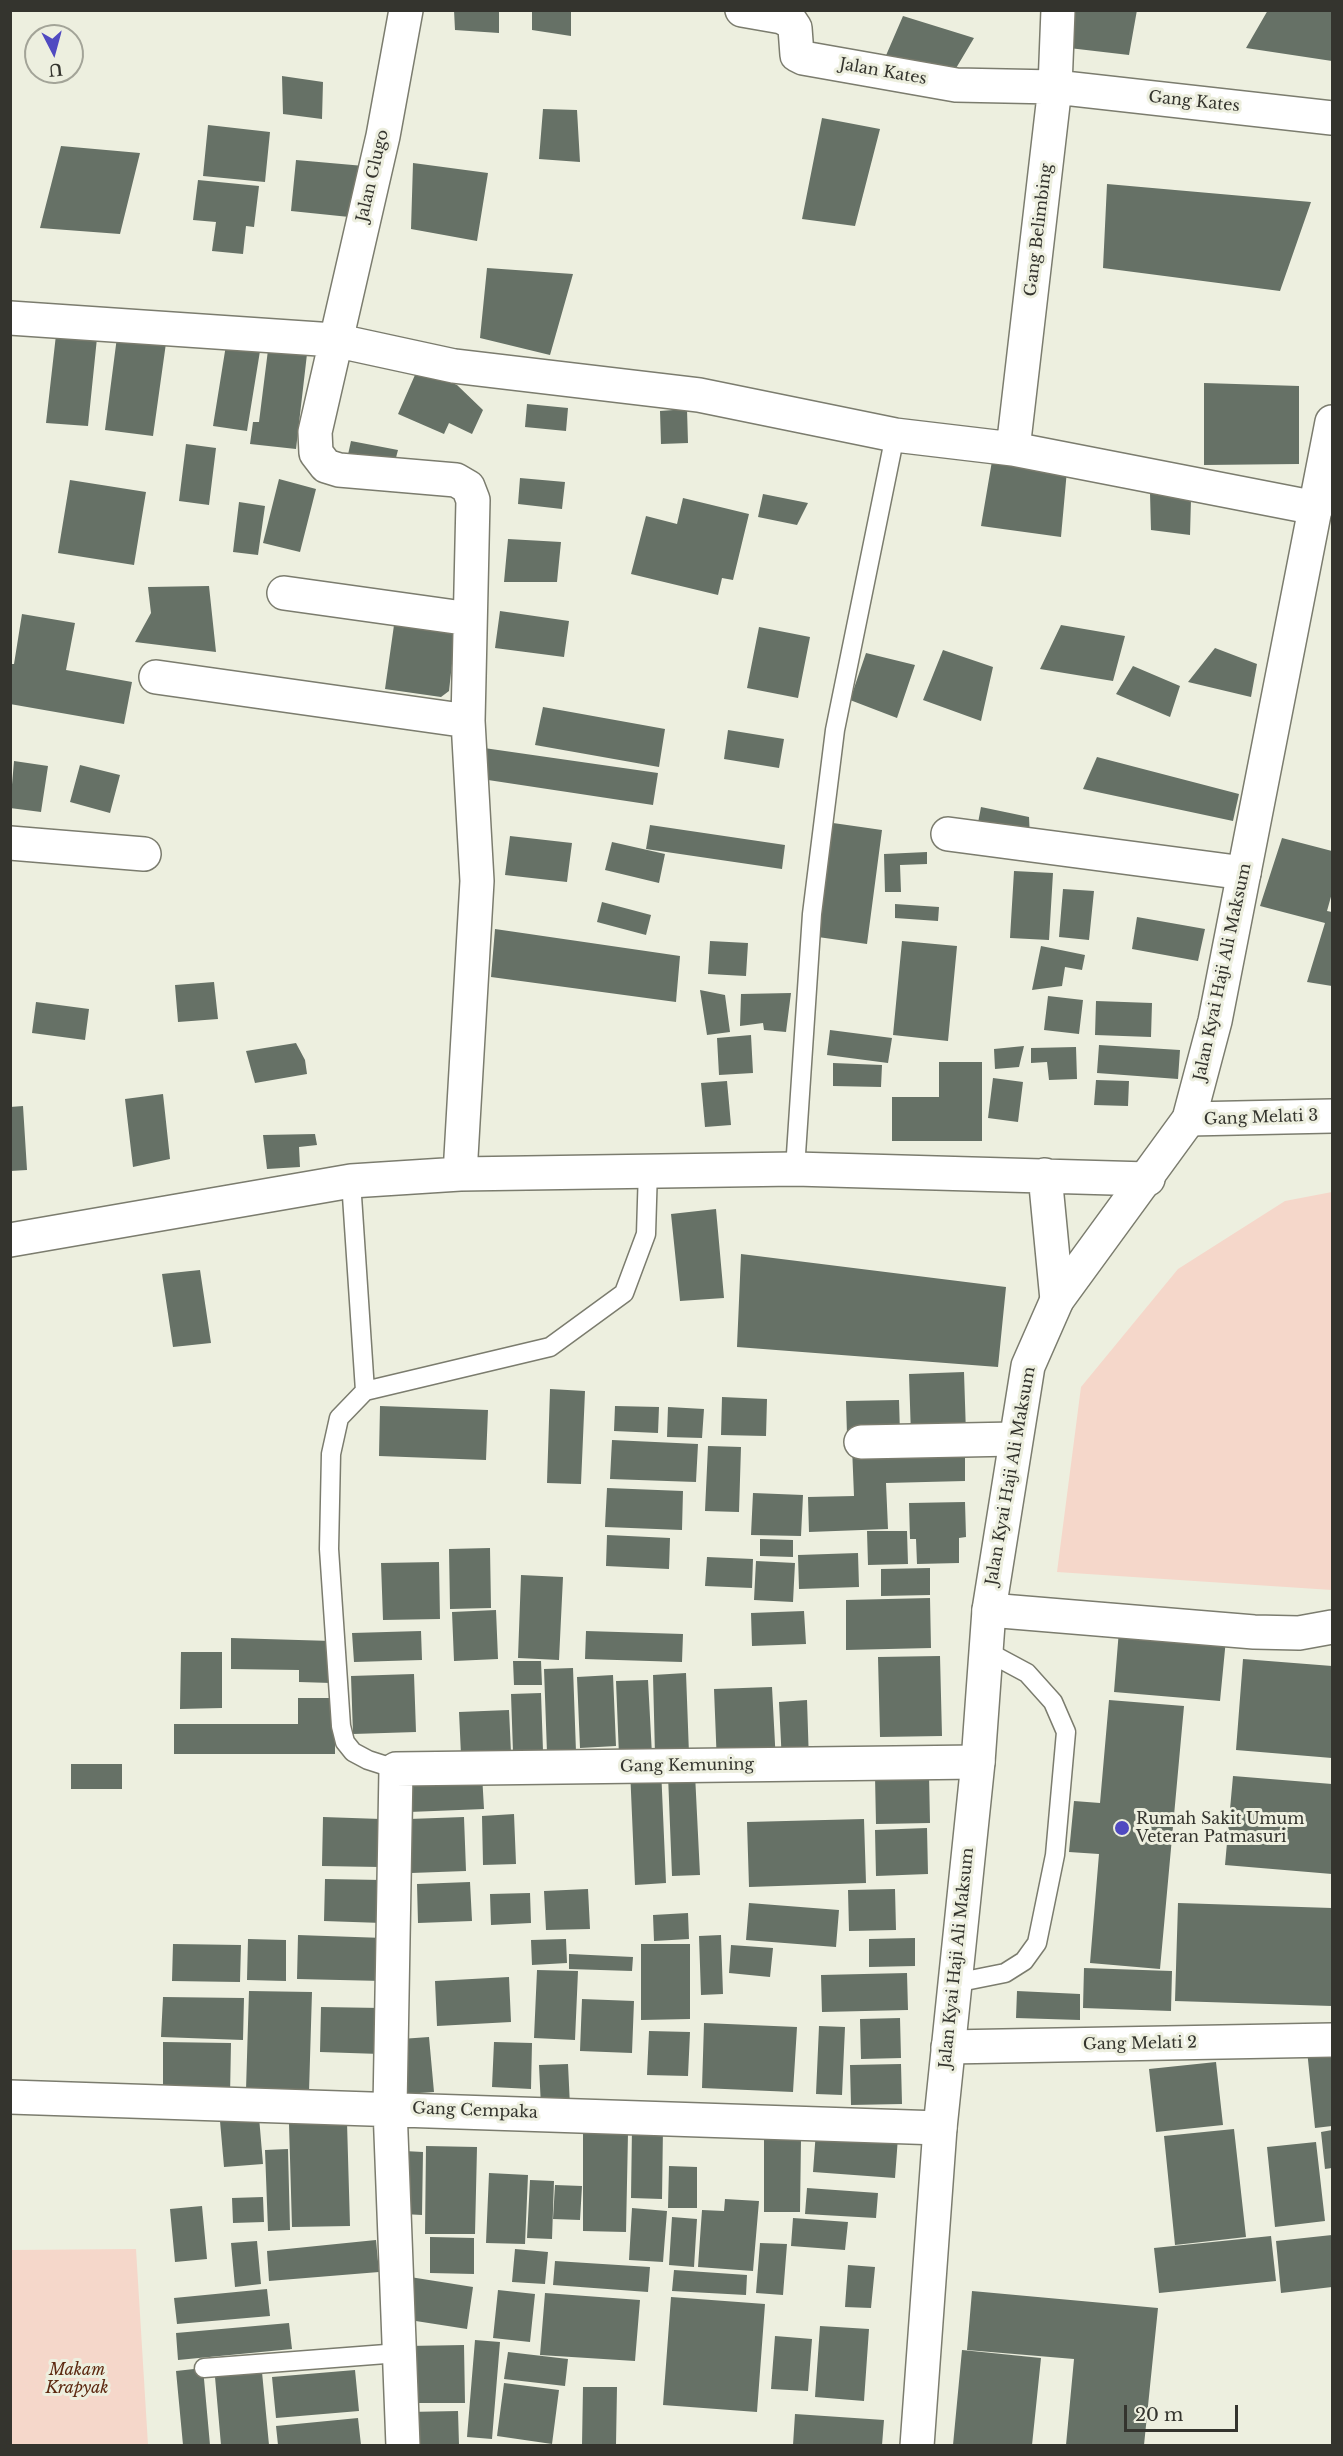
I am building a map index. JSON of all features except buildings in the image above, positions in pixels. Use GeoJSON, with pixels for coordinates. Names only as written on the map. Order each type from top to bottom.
{"type":"FeatureCollection","features":[{"type":"Feature","properties":{"kind":"street","name":"Jalan Glugo"},"geometry":{"type":"LineString","coordinates":[[406,10],[383,136],[334,340],[315,432],[316,453],[326,466],[339,470],[456,480],[468,488],[473,500],[468,721],[477,881],[460,1174]]}},
{"type":"Feature","properties":{"kind":"street","name":"Jalan Kates"},"geometry":{"type":"LineString","coordinates":[[742,10],[782,17],[790,22],[795,28],[796,55],[803,58],[956,85],[1055,87]]}},
{"type":"Feature","properties":{"kind":"street","name":"Gang Belimbing"},"geometry":{"type":"LineString","coordinates":[[1013,449],[1055,87],[1058,10]]}},
{"type":"Feature","properties":{"kind":"street","name":"Gang Kates"},"geometry":{"type":"LineString","coordinates":[[1055,87],[1332,118]]}},
{"type":"Feature","properties":{"kind":"street"},"geometry":{"type":"LineString","coordinates":[[10,318],[334,340],[454,366],[699,395],[895,435],[1013,449],[1316,508]]}},
{"type":"Feature","properties":{"kind":"street","name":"Jalan Kyai Haji Ali Maksum"},"geometry":{"type":"LineString","coordinates":[[918,2445],[940,2128],[978,1762],[989,1610],[1028,1366],[1057,1300],[1148,1179],[1189,1119],[1215,1021],[1332,422]]}},
{"type":"Feature","properties":{"kind":"street"},"geometry":{"type":"LineString","coordinates":[[284,593],[470,619]]}},
{"type":"Feature","properties":{"kind":"street"},"geometry":{"type":"LineString","coordinates":[[156,677],[468,721]]}},
{"type":"Feature","properties":{"kind":"street"},"geometry":{"type":"LineString","coordinates":[[948,834],[1244,873]]}},
{"type":"Feature","properties":{"kind":"street"},"geometry":{"type":"LineString","coordinates":[[10,843],[144,854]]}},
{"type":"Feature","properties":{"kind":"street","name":"Gang Melati 3"},"geometry":{"type":"LineString","coordinates":[[1189,1119],[1332,1116]]}},
{"type":"Feature","properties":{"kind":"street"},"geometry":{"type":"LineString","coordinates":[[10,1240],[351,1182],[460,1174],[648,1169],[795,1169],[1148,1179]]}},
{"type":"Feature","properties":{"kind":"street"},"geometry":{"type":"LineString","coordinates":[[1046,1175],[1057,1300]]}},
{"type":"Feature","properties":{"kind":"street"},"geometry":{"type":"LineString","coordinates":[[861,1442],[1015,1439]]}},
{"type":"Feature","properties":{"kind":"street"},"geometry":{"type":"LineString","coordinates":[[989,1610],[1254,1632],[1299,1633],[1332,1627]]}},
{"type":"Feature","properties":{"kind":"street","name":"Gang Kemuning"},"geometry":{"type":"LineString","coordinates":[[396,1769],[978,1762]]}},
{"type":"Feature","properties":{"kind":"street"},"geometry":{"type":"LineString","coordinates":[[396,1769],[390,2108],[403,2445]]}},
{"type":"Feature","properties":{"kind":"street","name":"Gang Melati 2"},"geometry":{"type":"LineString","coordinates":[[948,2048],[1332,2040]]}},
{"type":"Feature","properties":{"kind":"street","name":"Gang Cempaka"},"geometry":{"type":"LineString","coordinates":[[10,2097],[940,2128]]}},
{"type":"Feature","properties":{"kind":"lane"},"geometry":{"type":"LineString","coordinates":[[795,1169],[812,914],[835,730],[895,435]]}},
{"type":"Feature","properties":{"kind":"lane"},"geometry":{"type":"LineString","coordinates":[[396,1769],[368,1760],[353,1752],[345,1742],[341,1726],[329,1549],[331,1454],[339,1418],[365,1391],[550,1347],[624,1293],[646,1234],[648,1169]]}},
{"type":"Feature","properties":{"kind":"lane"},"geometry":{"type":"LineString","coordinates":[[351,1182],[365,1391]]}},
{"type":"Feature","properties":{"kind":"lane"},"geometry":{"type":"LineString","coordinates":[[955,1983],[1005,1973],[1024,1961],[1037,1943],[1055,1855],[1066,1732],[1053,1702],[1028,1673],[987,1651]]}},
{"type":"Feature","properties":{"kind":"lane"},"geometry":{"type":"LineString","coordinates":[[204,2368],[399,2353]]}},
{"type":"Feature","properties":{"kind":"green space"},"geometry":{"type":"Polygon","coordinates":[[[1332,1192],[1332,1590],[1057,1572],[1081,1387],[1178,1269],[1285,1201],[1332,1192]]]}},
{"type":"Feature","properties":{"kind":"green space","name":"Makam Krapyak"},"geometry":{"type":"Polygon","coordinates":[[[136,2249],[148,2445],[11,2445],[11,2250],[136,2249]]]}},
{"type":"Feature","properties":{"kind":"place","name":"Rumah Sakit Umum Veteran Patmasuri"},"geometry":{"type":"Point","coordinates":[1122,1828]}}]}
